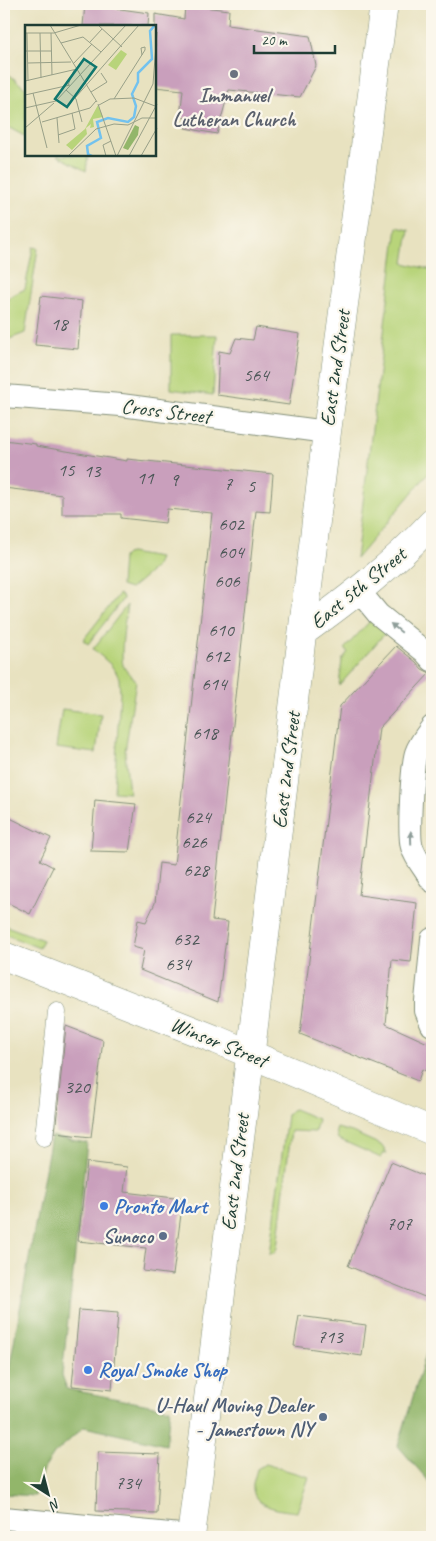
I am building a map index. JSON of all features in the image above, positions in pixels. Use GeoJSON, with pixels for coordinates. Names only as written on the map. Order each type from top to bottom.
{"type":"FeatureCollection","features":[{"type":"Feature","properties":{"kind":"main road","name":"East 2nd Street"},"geometry":{"type":"LineString","coordinates":[[191,1536],[327,432],[384,4]]}},
{"type":"Feature","properties":{"kind":"main road","name":"East 5th Street"},"geometry":{"type":"LineString","coordinates":[[303,632],[359,591],[404,553],[432,523]]}},
{"type":"Feature","properties":{"kind":"main road","name":"Winsor Street"},"geometry":{"type":"LineString","coordinates":[[4,956],[250,1054],[432,1131]]}},
{"type":"Feature","properties":{"kind":"street","name":"Cross Street"},"geometry":{"type":"LineString","coordinates":[[4,396],[121,405],[327,432]]}},
{"type":"Feature","properties":{"kind":"street"},"geometry":{"type":"LineString","coordinates":[[359,591],[378,614],[425,652],[432,660]]}},
{"type":"Feature","properties":{"kind":"street"},"geometry":{"type":"LineString","coordinates":[[432,727],[423,739],[416,754],[412,776],[410,821],[411,847],[432,881]]}},
{"type":"Feature","properties":{"kind":"street"},"geometry":{"type":"LineString","coordinates":[[432,939],[426,1011],[432,1025]]}},
{"type":"Feature","properties":{"kind":"street"},"geometry":{"type":"LineString","coordinates":[[44,1137],[57,1012]]}},
{"type":"Feature","properties":{"kind":"street"},"geometry":{"type":"LineString","coordinates":[[4,1518],[191,1536]]}},
{"type":"Feature","properties":{"kind":"green space"},"geometry":{"type":"Polygon","coordinates":[[[4,70],[25,88],[25,136],[4,125],[4,70]]]}},
{"type":"Feature","properties":{"kind":"green space"},"geometry":{"type":"Polygon","coordinates":[[[59,156],[88,156],[86,171],[59,156]]]}},
{"type":"Feature","properties":{"kind":"green space"},"geometry":{"type":"Polygon","coordinates":[[[397,227],[409,230],[404,263],[432,270],[432,469],[356,559],[397,227]]]}},
{"type":"Feature","properties":{"kind":"green space"},"geometry":{"type":"Polygon","coordinates":[[[33,247],[38,248],[25,333],[4,341],[4,309],[9,297],[25,289],[33,247]]]}},
{"type":"Feature","properties":{"kind":"green space"},"geometry":{"type":"Polygon","coordinates":[[[171,335],[217,335],[213,395],[171,389],[171,335]]]}},
{"type":"Feature","properties":{"kind":"green space"},"geometry":{"type":"Polygon","coordinates":[[[130,553],[159,558],[155,568],[130,589],[121,586],[123,557],[130,553]]]}},
{"type":"Feature","properties":{"kind":"green space"},"geometry":{"type":"Polygon","coordinates":[[[119,594],[123,599],[88,644],[83,640],[119,594]]]}},
{"type":"Feature","properties":{"kind":"green space"},"geometry":{"type":"Polygon","coordinates":[[[127,605],[122,660],[125,669],[136,681],[125,752],[129,793],[114,792],[120,694],[119,678],[110,664],[93,649],[127,605]]]}},
{"type":"Feature","properties":{"kind":"green space"},"geometry":{"type":"Polygon","coordinates":[[[372,619],[387,631],[339,686],[342,660],[348,652],[344,649],[372,619]]]}},
{"type":"Feature","properties":{"kind":"green space"},"geometry":{"type":"Polygon","coordinates":[[[62,709],[101,714],[96,753],[56,748],[62,709]]]}},
{"type":"Feature","properties":{"kind":"green space"},"geometry":{"type":"Polygon","coordinates":[[[4,925],[43,940],[39,948],[4,934],[4,925]]]}},
{"type":"Feature","properties":{"kind":"green space"},"geometry":{"type":"Polygon","coordinates":[[[294,1109],[318,1119],[315,1132],[291,1131],[277,1248],[274,1253],[269,1254],[287,1115],[294,1109]]]}},
{"type":"Feature","properties":{"kind":"green space"},"geometry":{"type":"Polygon","coordinates":[[[337,1128],[352,1132],[381,1145],[387,1153],[384,1153],[381,1158],[338,1139],[337,1128]]]}},
{"type":"Feature","properties":{"kind":"green space"},"geometry":{"type":"Polygon","coordinates":[[[51,1136],[87,1143],[62,1375],[67,1389],[170,1409],[166,1445],[84,1427],[54,1454],[42,1472],[35,1496],[4,1494],[4,1389],[51,1136]]]}},
{"type":"Feature","properties":{"kind":"green space"},"geometry":{"type":"Polygon","coordinates":[[[432,1334],[432,1485],[398,1446],[432,1334]]]}},
{"type":"Feature","properties":{"kind":"green space"},"geometry":{"type":"Polygon","coordinates":[[[265,1464],[309,1477],[297,1512],[264,1505],[255,1496],[253,1487],[257,1469],[265,1464]]]}},
{"type":"Feature","properties":{"kind":"building"},"geometry":{"type":"Polygon","coordinates":[[[85,4],[149,13],[148,25],[83,25],[85,4]]]}},
{"type":"Feature","properties":{"kind":"building","name":"Immanuel Lutheran Church"},"geometry":{"type":"Polygon","coordinates":[[[185,5],[229,10],[228,25],[310,36],[316,66],[300,97],[229,90],[217,134],[185,128],[186,118],[180,117],[183,90],[156,87],[155,14],[184,19],[185,5]]]}},
{"type":"Feature","properties":{"kind":"building"},"geometry":{"type":"Polygon","coordinates":[[[41,296],[82,301],[78,349],[35,345],[41,296]]]}},
{"type":"Feature","properties":{"kind":"building"},"geometry":{"type":"Polygon","coordinates":[[[256,327],[300,334],[289,405],[217,395],[219,351],[230,353],[236,338],[253,340],[256,327]]]}},
{"type":"Feature","properties":{"kind":"building"},"geometry":{"type":"Polygon","coordinates":[[[4,440],[127,461],[127,459],[273,474],[270,512],[256,511],[212,920],[228,922],[218,1002],[140,970],[144,950],[133,947],[138,920],[146,922],[155,903],[159,863],[174,865],[212,513],[167,509],[165,523],[121,518],[121,514],[62,514],[62,495],[4,488],[4,440]]]}},
{"type":"Feature","properties":{"kind":"building"},"geometry":{"type":"Polygon","coordinates":[[[396,646],[422,669],[430,673],[379,728],[359,895],[417,903],[411,962],[392,960],[386,1024],[432,1045],[432,1057],[426,1071],[422,1069],[418,1081],[300,1034],[340,706],[396,646]]]}},
{"type":"Feature","properties":{"kind":"building"},"geometry":{"type":"Polygon","coordinates":[[[95,800],[136,804],[129,852],[91,851],[95,800]]]}},
{"type":"Feature","properties":{"kind":"building"},"geometry":{"type":"Polygon","coordinates":[[[4,815],[51,838],[40,860],[53,867],[30,914],[4,901],[4,815]]]}},
{"type":"Feature","properties":{"kind":"building"},"geometry":{"type":"Polygon","coordinates":[[[66,1026],[103,1040],[91,1137],[55,1133],[66,1026]]]}},
{"type":"Feature","properties":{"kind":"building"},"geometry":{"type":"Polygon","coordinates":[[[87,1162],[127,1167],[124,1192],[183,1199],[173,1275],[143,1271],[146,1248],[78,1241],[87,1162]]]}},
{"type":"Feature","properties":{"kind":"building"},"geometry":{"type":"Polygon","coordinates":[[[391,1162],[432,1179],[432,1300],[348,1266],[391,1162]]]}},
{"type":"Feature","properties":{"kind":"building"},"geometry":{"type":"Polygon","coordinates":[[[79,1310],[118,1313],[112,1390],[72,1386],[79,1310]]]}},
{"type":"Feature","properties":{"kind":"building"},"geometry":{"type":"Polygon","coordinates":[[[299,1316],[366,1325],[362,1356],[294,1346],[299,1316]]]}},
{"type":"Feature","properties":{"kind":"building"},"geometry":{"type":"Polygon","coordinates":[[[98,1452],[160,1454],[157,1513],[96,1511],[98,1452]]]}},
{"type":"Feature","properties":{"kind":"place","name":"Immanuel Lutheran Church"},"geometry":{"type":"Point","coordinates":[234,74]}},
{"type":"Feature","properties":{"kind":"place","name":"Pronto Mart"},"geometry":{"type":"Point","coordinates":[104,1206]}},
{"type":"Feature","properties":{"kind":"place","name":"Sunoco"},"geometry":{"type":"Point","coordinates":[163,1236]}},
{"type":"Feature","properties":{"kind":"place","name":"Royal Smoke Shop"},"geometry":{"type":"Point","coordinates":[88,1370]}},
{"type":"Feature","properties":{"kind":"place","name":"U-Haul Moving Dealer - Jamestown NY"},"geometry":{"type":"Point","coordinates":[323,1417]}}]}
